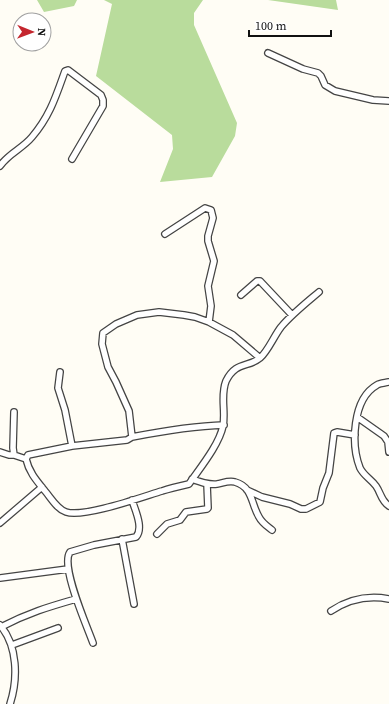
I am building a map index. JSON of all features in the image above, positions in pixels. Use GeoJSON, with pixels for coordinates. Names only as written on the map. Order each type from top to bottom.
{"type":"FeatureCollection","features":[{"type":"Feature","properties":{"kind":"street"},"geometry":{"type":"LineString","coordinates":[[268,53],[318,74],[321,76],[325,84],[335,91],[359,97],[389,101]]}},
{"type":"Feature","properties":{"kind":"street"},"geometry":{"type":"LineString","coordinates":[[0,166],[5,158],[32,137],[46,119],[57,95],[65,71],[68,70],[101,95],[103,100],[102,106],[72,159]]}},
{"type":"Feature","properties":{"kind":"street"},"geometry":{"type":"LineString","coordinates":[[165,234],[205,208],[212,210],[213,218],[208,241],[214,261],[208,286],[211,312],[209,322]]}},
{"type":"Feature","properties":{"kind":"street"},"geometry":{"type":"LineString","coordinates":[[241,295],[257,281],[260,281],[292,315]]}},
{"type":"Feature","properties":{"kind":"street"},"geometry":{"type":"LineString","coordinates":[[26,459],[30,472],[42,487],[62,510],[72,513],[83,512],[132,500],[189,484],[210,453],[222,431],[224,425],[223,389],[230,375],[238,367],[260,358],[280,328],[292,315],[319,292]]}},
{"type":"Feature","properties":{"kind":"street"},"geometry":{"type":"LineString","coordinates":[[132,437],[129,412],[108,367],[102,344],[103,333],[116,324],[137,315],[159,312],[195,317],[209,322],[233,335],[260,358]]}},
{"type":"Feature","properties":{"kind":"street"},"geometry":{"type":"LineString","coordinates":[[60,372],[58,388],[65,410],[72,446]]}},
{"type":"Feature","properties":{"kind":"street"},"geometry":{"type":"LineString","coordinates":[[389,382],[377,385],[370,391],[362,403],[355,435],[355,446],[365,477],[376,485],[382,500],[389,506]]}},
{"type":"Feature","properties":{"kind":"street"},"geometry":{"type":"LineString","coordinates":[[14,412],[14,454]]}},
{"type":"Feature","properties":{"kind":"street"},"geometry":{"type":"LineString","coordinates":[[358,417],[384,436],[388,442],[389,452]]}},
{"type":"Feature","properties":{"kind":"street"},"geometry":{"type":"LineString","coordinates":[[26,459],[28,455],[72,446],[127,440],[132,437],[174,429],[224,425]]}},
{"type":"Feature","properties":{"kind":"street"},"geometry":{"type":"LineString","coordinates":[[247,490],[262,497],[290,504],[301,509],[306,509],[320,502],[323,488],[329,473],[334,433],[337,432],[355,435]]}},
{"type":"Feature","properties":{"kind":"street"},"geometry":{"type":"LineString","coordinates":[[0,452],[9,455],[14,454],[26,459]]}},
{"type":"Feature","properties":{"kind":"street"},"geometry":{"type":"LineString","coordinates":[[192,479],[207,484],[230,481],[243,485],[251,497],[258,517],[272,530]]}},
{"type":"Feature","properties":{"kind":"street"},"geometry":{"type":"LineString","coordinates":[[157,534],[167,524],[180,520],[186,512],[207,509],[207,484]]}},
{"type":"Feature","properties":{"kind":"street"},"geometry":{"type":"LineString","coordinates":[[0,523],[42,487]]}},
{"type":"Feature","properties":{"kind":"street"},"geometry":{"type":"LineString","coordinates":[[93,643],[76,599],[68,569],[68,557],[70,552],[94,544],[136,537],[139,533],[132,500]]}},
{"type":"Feature","properties":{"kind":"street"},"geometry":{"type":"LineString","coordinates":[[122,540],[134,604]]}},
{"type":"Feature","properties":{"kind":"street"},"geometry":{"type":"LineString","coordinates":[[0,578],[68,569]]}},
{"type":"Feature","properties":{"kind":"street"},"geometry":{"type":"LineString","coordinates":[[331,611],[361,598],[371,597],[389,599]]}},
{"type":"Feature","properties":{"kind":"street"},"geometry":{"type":"LineString","coordinates":[[10,704],[14,679],[14,658],[12,645],[1,626],[42,608],[76,599]]}},
{"type":"Feature","properties":{"kind":"street"},"geometry":{"type":"LineString","coordinates":[[12,645],[58,628]]}},
{"type":"Feature","properties":{"kind":"green space"},"geometry":{"type":"Polygon","coordinates":[[[37,0],[77,0],[74,6],[44,12],[37,0]]]}},
{"type":"Feature","properties":{"kind":"green space"},"geometry":{"type":"Polygon","coordinates":[[[104,0],[203,0],[194,13],[194,25],[237,123],[235,136],[212,177],[160,182],[173,149],[172,135],[96,76],[112,4],[104,0]]]}},
{"type":"Feature","properties":{"kind":"green space"},"geometry":{"type":"Polygon","coordinates":[[[268,0],[336,0],[338,10],[268,0]]]}}]}
